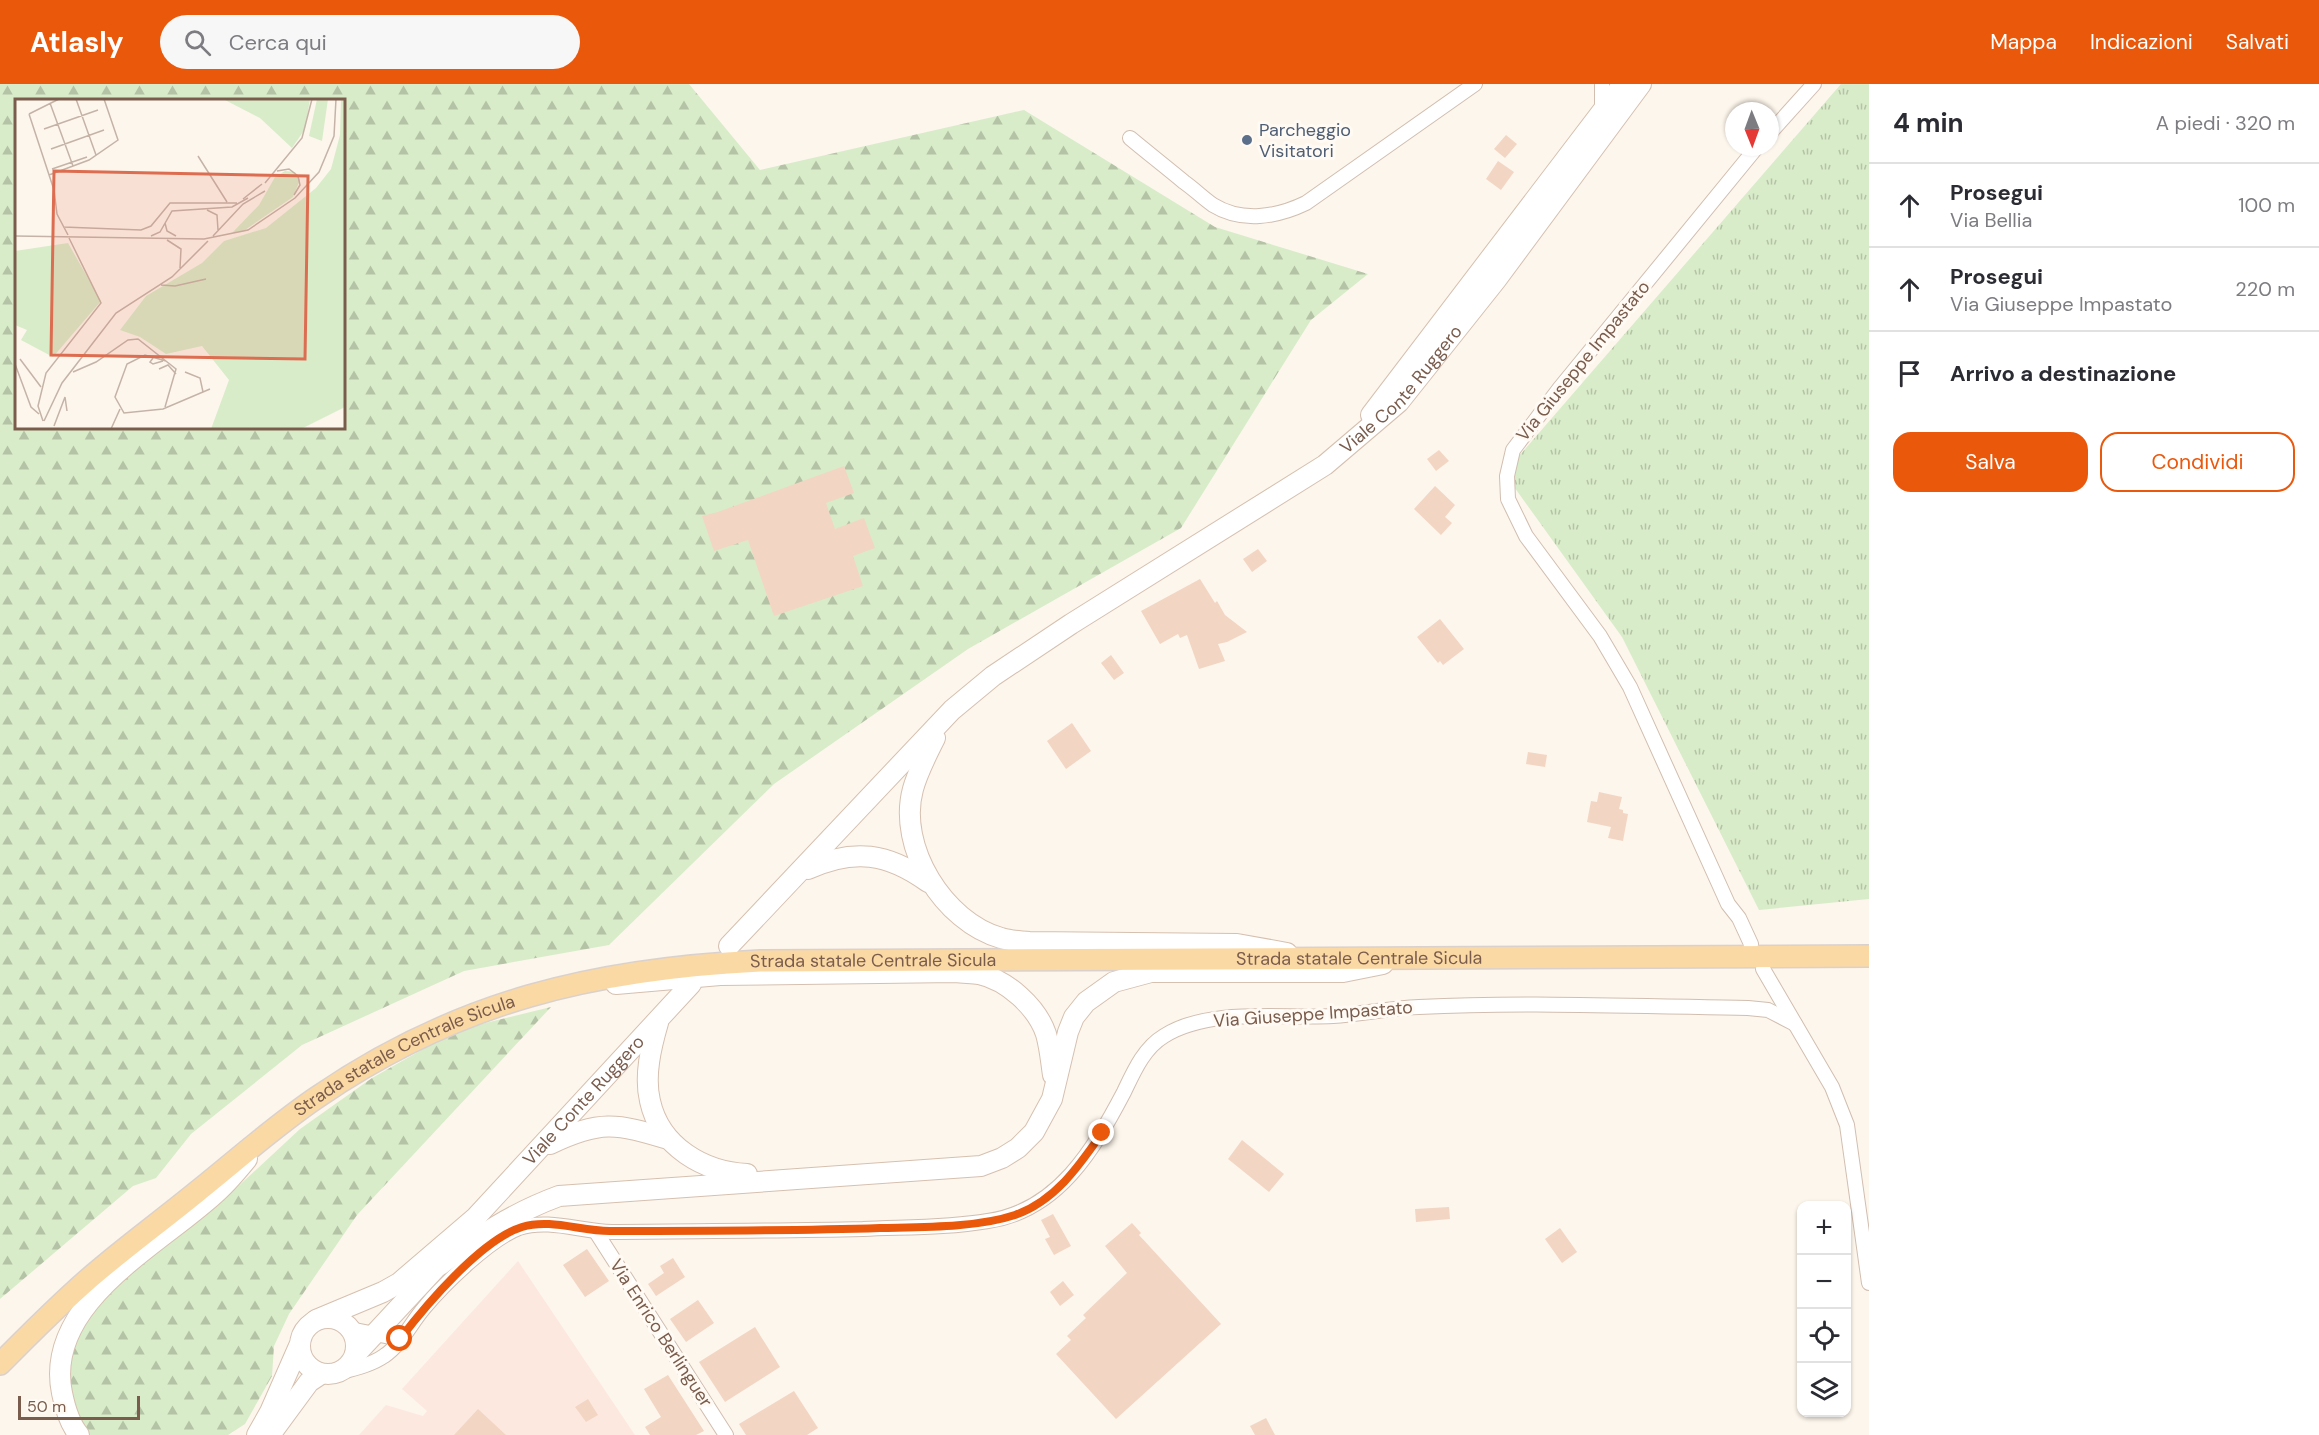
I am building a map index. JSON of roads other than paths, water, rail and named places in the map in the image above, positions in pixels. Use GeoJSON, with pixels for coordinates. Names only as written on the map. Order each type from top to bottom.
{"type":"FeatureCollection","features":[{"type":"Feature","properties":{"kind":"main road","name":"Viale Conte Ruggero"},"geometry":{"type":"LineString","coordinates":[[1348,446],[1623,84]]}},
{"type":"Feature","properties":{"kind":"main road","name":"Viale Conte Ruggero"},"geometry":{"type":"LineString","coordinates":[[1348,446],[1399,402],[1506,267],[1641,84]]}},
{"type":"Feature","properties":{"kind":"main road"},"geometry":{"type":"LineString","coordinates":[[729,946],[952,710],[993,676],[1071,624],[1262,506],[1325,465],[1348,446]]}},
{"type":"Feature","properties":{"kind":"main road"},"geometry":{"type":"LineString","coordinates":[[952,710],[924,759],[913,790],[911,814],[913,835],[921,863],[931,884],[945,902],[970,923],[1000,938],[1029,942],[1237,944],[1316,958]]}},
{"type":"Feature","properties":{"kind":"main road"},"geometry":{"type":"LineString","coordinates":[[801,872],[826,860],[858,856],[884,858],[909,868],[931,884]]}},
{"type":"Feature","properties":{"kind":"main road","name":"Strada statale Centrale Sicula"},"geometry":{"type":"LineString","coordinates":[[0,1364],[46,1317],[98,1271],[319,1096],[382,1058],[428,1034],[478,1012],[556,988],[654,970],[760,961],[1869,956]]}},
{"type":"Feature","properties":{"kind":"main road"},"geometry":{"type":"LineString","coordinates":[[440,1265],[499,1223],[527,1207],[559,1196],[981,1166],[1002,1158],[1018,1148],[1034,1132],[1043,1119],[1074,1017],[1086,1002],[1114,982],[1151,972],[1343,972],[1415,958]]}},
{"type":"Feature","properties":{"kind":"main road"},"geometry":{"type":"LineString","coordinates":[[556,988],[657,982],[720,975],[956,972],[980,975],[1001,983],[1019,996],[1035,1014],[1047,1041],[1054,1087]]}},
{"type":"Feature","properties":{"kind":"main road","name":"Viale Conte Ruggero"},"geometry":{"type":"LineString","coordinates":[[476,1217],[692,984]]}},
{"type":"Feature","properties":{"kind":"main road"},"geometry":{"type":"LineString","coordinates":[[659,1017],[650,1050],[650,1101],[668,1139]]}},
{"type":"Feature","properties":{"kind":"main road"},"geometry":{"type":"LineString","coordinates":[[542,1147],[574,1132],[600,1126],[635,1129],[668,1139],[693,1159],[726,1173],[807,1177]]}},
{"type":"Feature","properties":{"kind":"main road"},"geometry":{"type":"LineString","coordinates":[[79,1435],[65,1409],[60,1385],[60,1366],[71,1328],[84,1307],[104,1286],[219,1190],[270,1134]]}},
{"type":"Feature","properties":{"kind":"main road"},"geometry":{"type":"LineString","coordinates":[[270,1435],[309,1382],[352,1362],[355,1355],[440,1265],[476,1217]]}},
{"type":"Feature","properties":{"kind":"main road"},"geometry":{"type":"LineString","coordinates":[[257,1435],[270,1412],[304,1330],[316,1320],[383,1292],[399,1282],[476,1217]]}},
{"type":"Feature","properties":{"kind":"main road"},"geometry":{"type":"LineString","coordinates":[[316,1320],[335,1319],[350,1329],[355,1337],[355,1355]]}},
{"type":"Feature","properties":{"kind":"main road"},"geometry":{"type":"LineString","coordinates":[[299,1346],[305,1364],[312,1370],[331,1373]]}},
{"type":"Feature","properties":{"kind":"street"},"geometry":{"type":"LineString","coordinates":[[1130,138],[1214,206],[1235,214],[1270,215],[1291,210],[1306,203],[1476,84]]}},
{"type":"Feature","properties":{"kind":"street"},"geometry":{"type":"LineString","coordinates":[[1602,84],[1602,111]]}},
{"type":"Feature","properties":{"kind":"street"},"geometry":{"type":"LineString","coordinates":[[1506,267],[1525,228],[1631,84]]}},
{"type":"Feature","properties":{"kind":"street"},"geometry":{"type":"LineString","coordinates":[[1779,123],[1814,84]]}},
{"type":"Feature","properties":{"kind":"street","name":"Via Giuseppe Impastato"},"geometry":{"type":"LineString","coordinates":[[1750,156],[1545,406],[1513,450],[1507,476],[1508,499],[1526,536],[1600,636],[1630,687],[1728,904],[1739,918],[1751,944]]}},
{"type":"Feature","properties":{"kind":"street"},"geometry":{"type":"LineString","coordinates":[[1763,969],[1832,1087],[1847,1125],[1869,1283]]}},
{"type":"Feature","properties":{"kind":"street","name":"Via Giuseppe Impastato"},"geometry":{"type":"LineString","coordinates":[[331,1373],[355,1369],[386,1356],[425,1306],[461,1270],[509,1233],[523,1227],[551,1225],[596,1232],[920,1227],[990,1221],[1016,1214],[1058,1189],[1072,1174],[1102,1133],[1147,1049],[1161,1037],[1180,1027],[1223,1018],[1332,1016],[1417,1007],[1557,1005],[1748,1008],[1768,1010],[1795,1024]]}},
{"type":"Feature","properties":{"kind":"street","name":"Via Enrico Berlinguer"},"geometry":{"type":"LineString","coordinates":[[596,1232],[726,1435]]}},
{"type":"Feature","properties":{"kind":"street"},"geometry":{"type":"LineString","coordinates":[[350,1329],[400,1339]]}},
{"type":"Feature","properties":{"kind":"place","name":"Parcheggio Visitatori"},"geometry":{"type":"Point","coordinates":[1247,140]}}]}
